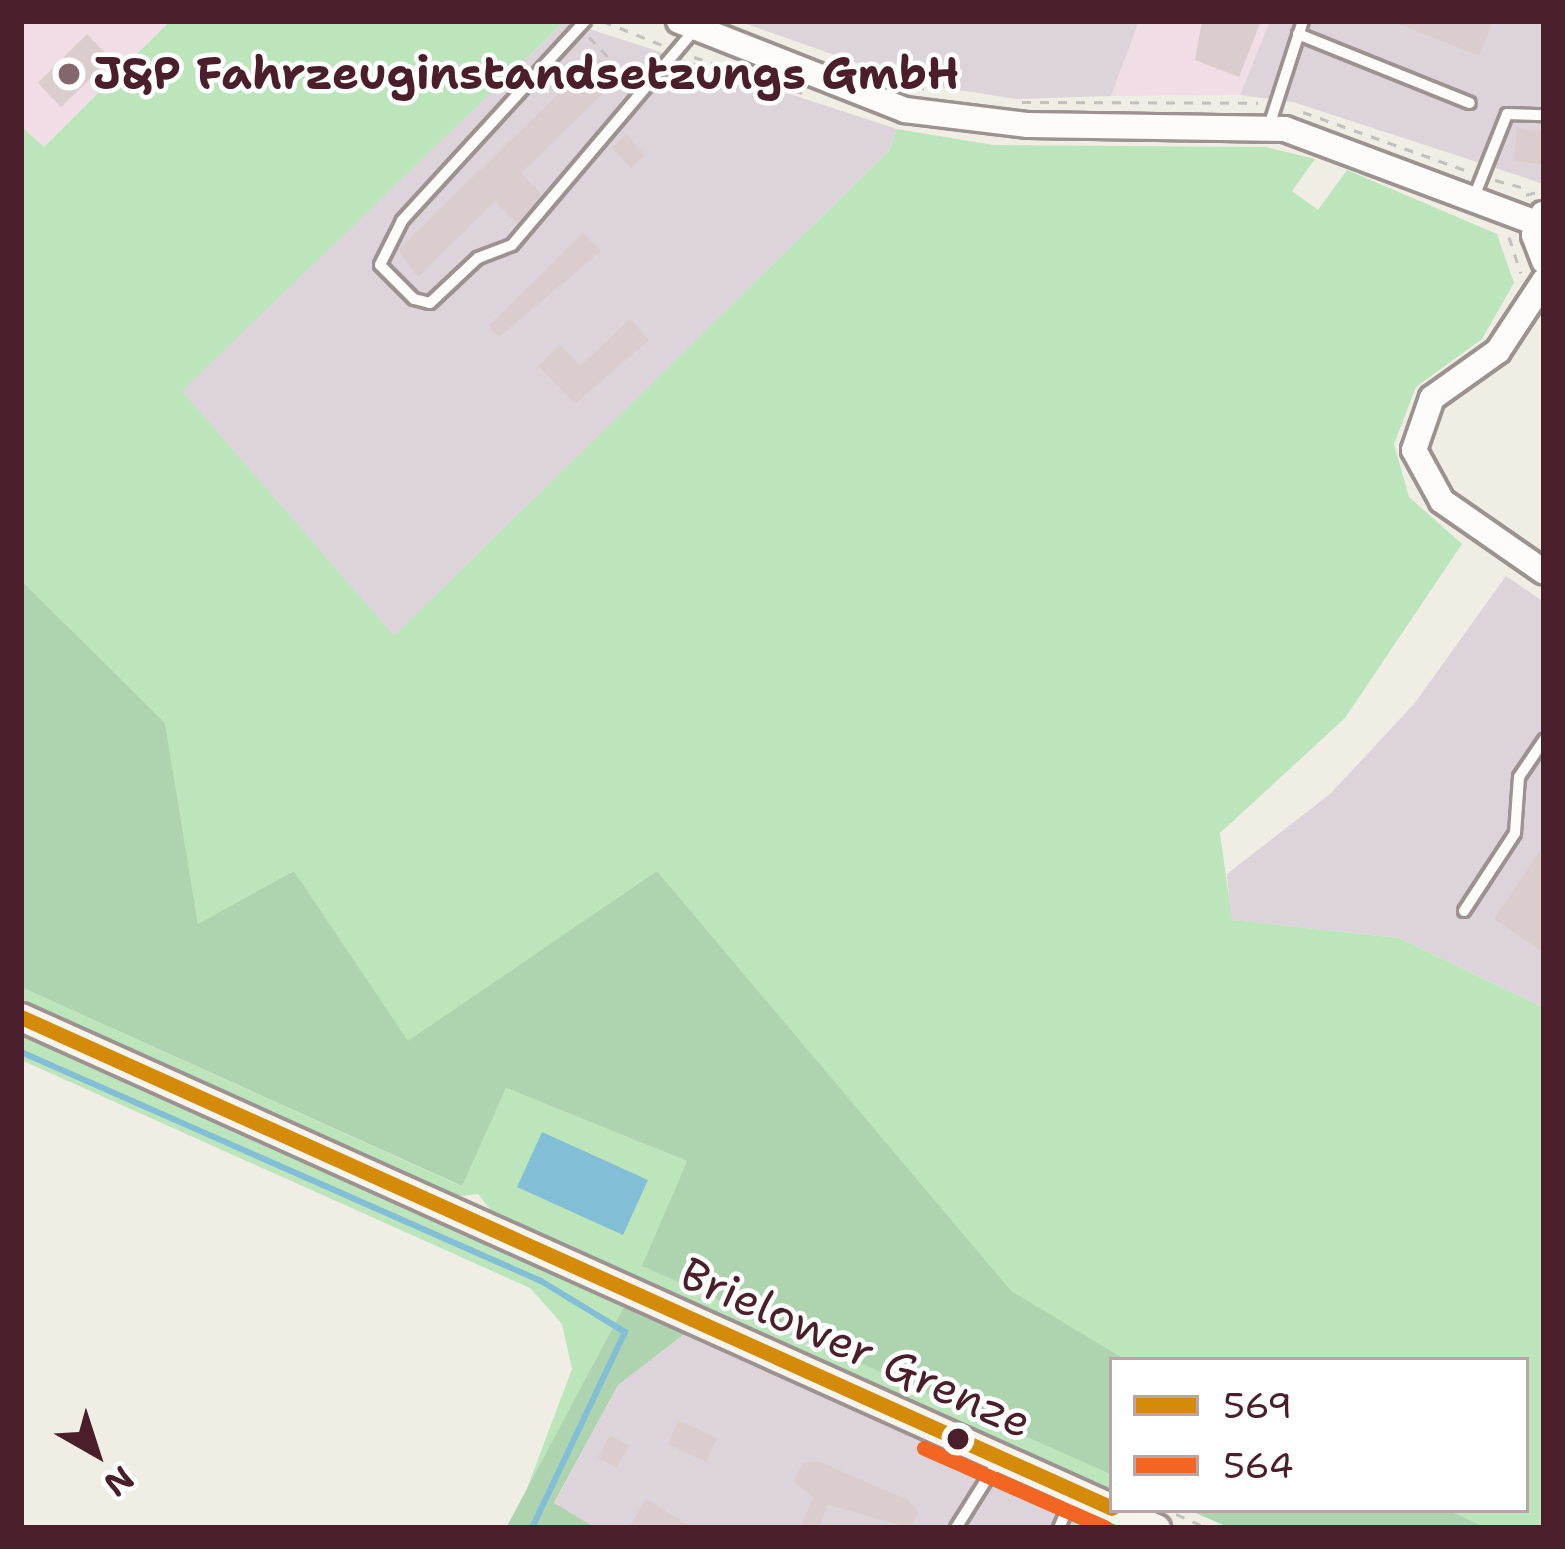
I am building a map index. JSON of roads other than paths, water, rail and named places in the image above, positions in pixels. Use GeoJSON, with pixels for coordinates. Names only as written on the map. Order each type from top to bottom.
{"type":"FeatureCollection","features":[{"type":"Feature","properties":{"kind":"main road","name":"Brielower Grenze"},"geometry":{"type":"LineString","coordinates":[[21,1017],[1109,1507]]}},
{"type":"Feature","properties":{"kind":"main road","name":"Brielower Grenze"},"geometry":{"type":"LineString","coordinates":[[1123,1513],[1156,1528]]}},
{"type":"Feature","properties":{"kind":"street"},"geometry":{"type":"LineString","coordinates":[[688,24],[924,114],[1271,116],[1478,186],[1540,218],[1544,261]]}},
{"type":"Feature","properties":{"kind":"street"},"geometry":{"type":"LineString","coordinates":[[1528,280],[1498,351],[1432,398],[1414,449],[1442,501],[1544,572]]}},
{"type":"Feature","properties":{"kind":"lane"},"geometry":{"type":"LineString","coordinates":[[1271,116],[1303,21]]}},
{"type":"Feature","properties":{"kind":"lane"},"geometry":{"type":"LineString","coordinates":[[582,24],[402,221],[380,265],[430,303],[557,200],[573,160],[642,92],[688,24]]}},
{"type":"Feature","properties":{"kind":"lane"},"geometry":{"type":"LineString","coordinates":[[1298,34],[1470,103]]}},
{"type":"Feature","properties":{"kind":"lane"},"geometry":{"type":"LineString","coordinates":[[1478,186],[1508,114],[1544,115]]}},
{"type":"Feature","properties":{"kind":"lane"},"geometry":{"type":"LineString","coordinates":[[1464,911],[1515,833],[1519,777],[1544,740]]}},
{"type":"Feature","properties":{"kind":"lane"},"geometry":{"type":"LineString","coordinates":[[956,1528],[999,1458]]}},
{"type":"Feature","properties":{"kind":"lane"},"geometry":{"type":"LineString","coordinates":[[1060,1528],[1076,1492]]}},
{"type":"Feature","properties":{"kind":"water"},"geometry":{"type":"Polygon","coordinates":[[[542,1132],[648,1180],[623,1235],[517,1187],[542,1132]]]}},
{"type":"Feature","properties":{"kind":"waterway"},"geometry":{"type":"LineString","coordinates":[[21,1052],[541,1281],[625,1332],[532,1528]]}},
{"type":"Feature","properties":{"kind":"place","name":"J&P Fahrzeuginstandsetzungs GmbH"},"geometry":{"type":"Point","coordinates":[69,74]}}]}
